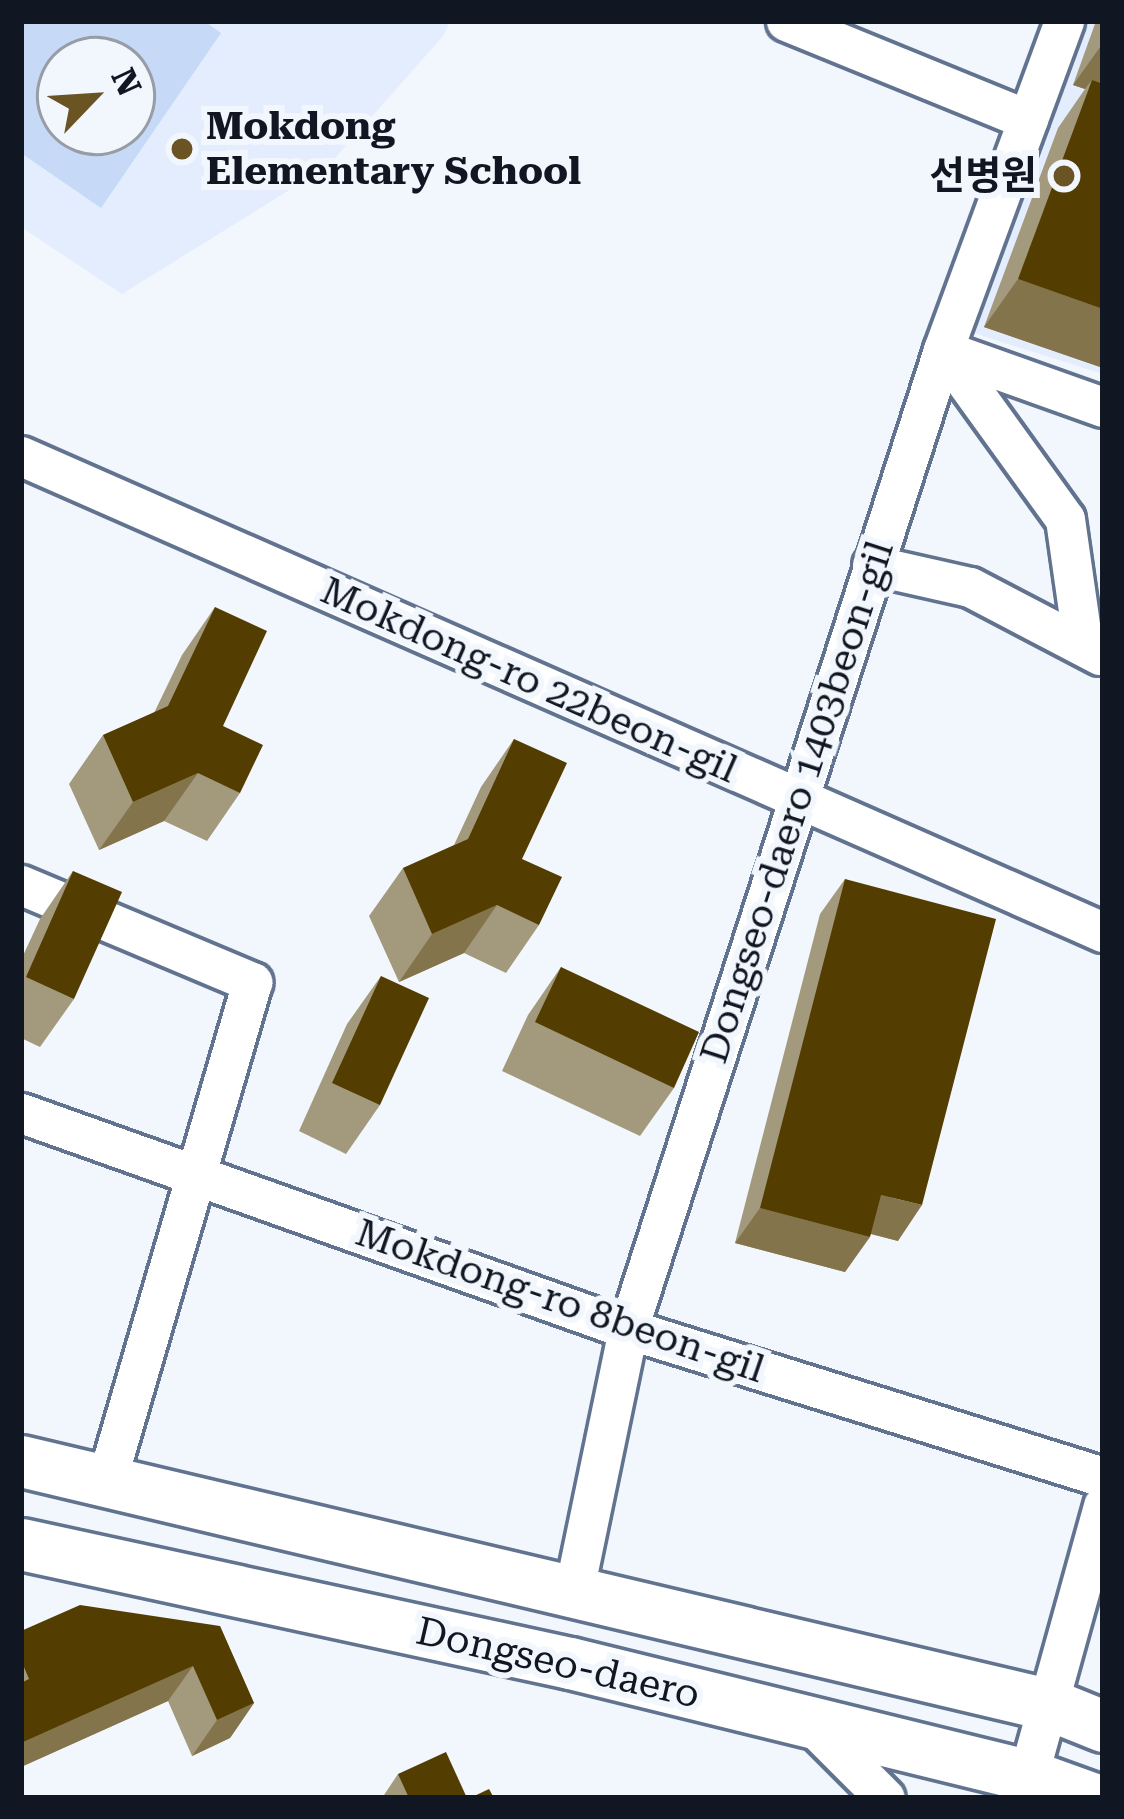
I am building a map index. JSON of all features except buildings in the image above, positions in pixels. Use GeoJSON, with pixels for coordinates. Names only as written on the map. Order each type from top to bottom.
{"type":"FeatureCollection","features":[{"type":"Feature","properties":{"kind":"main road","name":"Dongseo-daero"},"geometry":{"type":"LineString","coordinates":[[21,1461],[1051,1705],[1103,1726]]}},
{"type":"Feature","properties":{"kind":"main road","name":"Dongseo-daero"},"geometry":{"type":"LineString","coordinates":[[21,1544],[570,1663],[809,1721],[1026,1787],[1091,1798]]}},
{"type":"Feature","properties":{"kind":"street"},"geometry":{"type":"LineString","coordinates":[[785,21],[1028,120]]}},
{"type":"Feature","properties":{"kind":"street","name":"Dongseo-daero 1403beon-gil"},"geometry":{"type":"LineString","coordinates":[[573,1595],[628,1329],[943,350],[1064,21]]}},
{"type":"Feature","properties":{"kind":"street"},"geometry":{"type":"LineString","coordinates":[[943,350],[1103,407]]}},
{"type":"Feature","properties":{"kind":"street"},"geometry":{"type":"LineString","coordinates":[[943,350],[1065,519],[1093,651]]}},
{"type":"Feature","properties":{"kind":"street","name":"Mokdong-ro 22beon-gil"},"geometry":{"type":"LineString","coordinates":[[21,456],[1103,932]]}},
{"type":"Feature","properties":{"kind":"street"},"geometry":{"type":"LineString","coordinates":[[872,566],[970,587],[1093,651]]}},
{"type":"Feature","properties":{"kind":"street"},"geometry":{"type":"LineString","coordinates":[[21,886],[252,982],[107,1479]]}},
{"type":"Feature","properties":{"kind":"street","name":"Mokdong-ro 8beon-gil"},"geometry":{"type":"LineString","coordinates":[[21,1113],[628,1329],[1103,1477]]}},
{"type":"Feature","properties":{"kind":"street"},"geometry":{"type":"LineString","coordinates":[[1026,1787],[1103,1504]]}},
{"type":"Feature","properties":{"kind":"street"},"geometry":{"type":"LineString","coordinates":[[809,1721],[885,1798]]}},
{"type":"Feature","properties":{"kind":"shaded area","name":"Mokdong Elementary School"},"geometry":{"type":"Polygon","coordinates":[[[21,21],[450,21],[444,35],[328,166],[122,294],[21,227],[21,21]]]}},
{"type":"Feature","properties":{"kind":"shaded area"},"geometry":{"type":"Polygon","coordinates":[[[21,21],[204,21],[221,33],[156,128],[156,36],[36,36],[36,156],[137,156],[101,208],[21,153],[21,21]]]}},
{"type":"Feature","properties":{"kind":"shaded area","name":"선병원"},"geometry":{"type":"Polygon","coordinates":[[[1083,21],[1103,21],[1103,374],[967,331],[1083,21]]]}},
{"type":"Feature","properties":{"kind":"place","name":"Mokdong Elementary School"},"geometry":{"type":"Point","coordinates":[182,149]}},
{"type":"Feature","properties":{"kind":"place","name":"선병원"},"geometry":{"type":"Point","coordinates":[1064,176]}}]}
